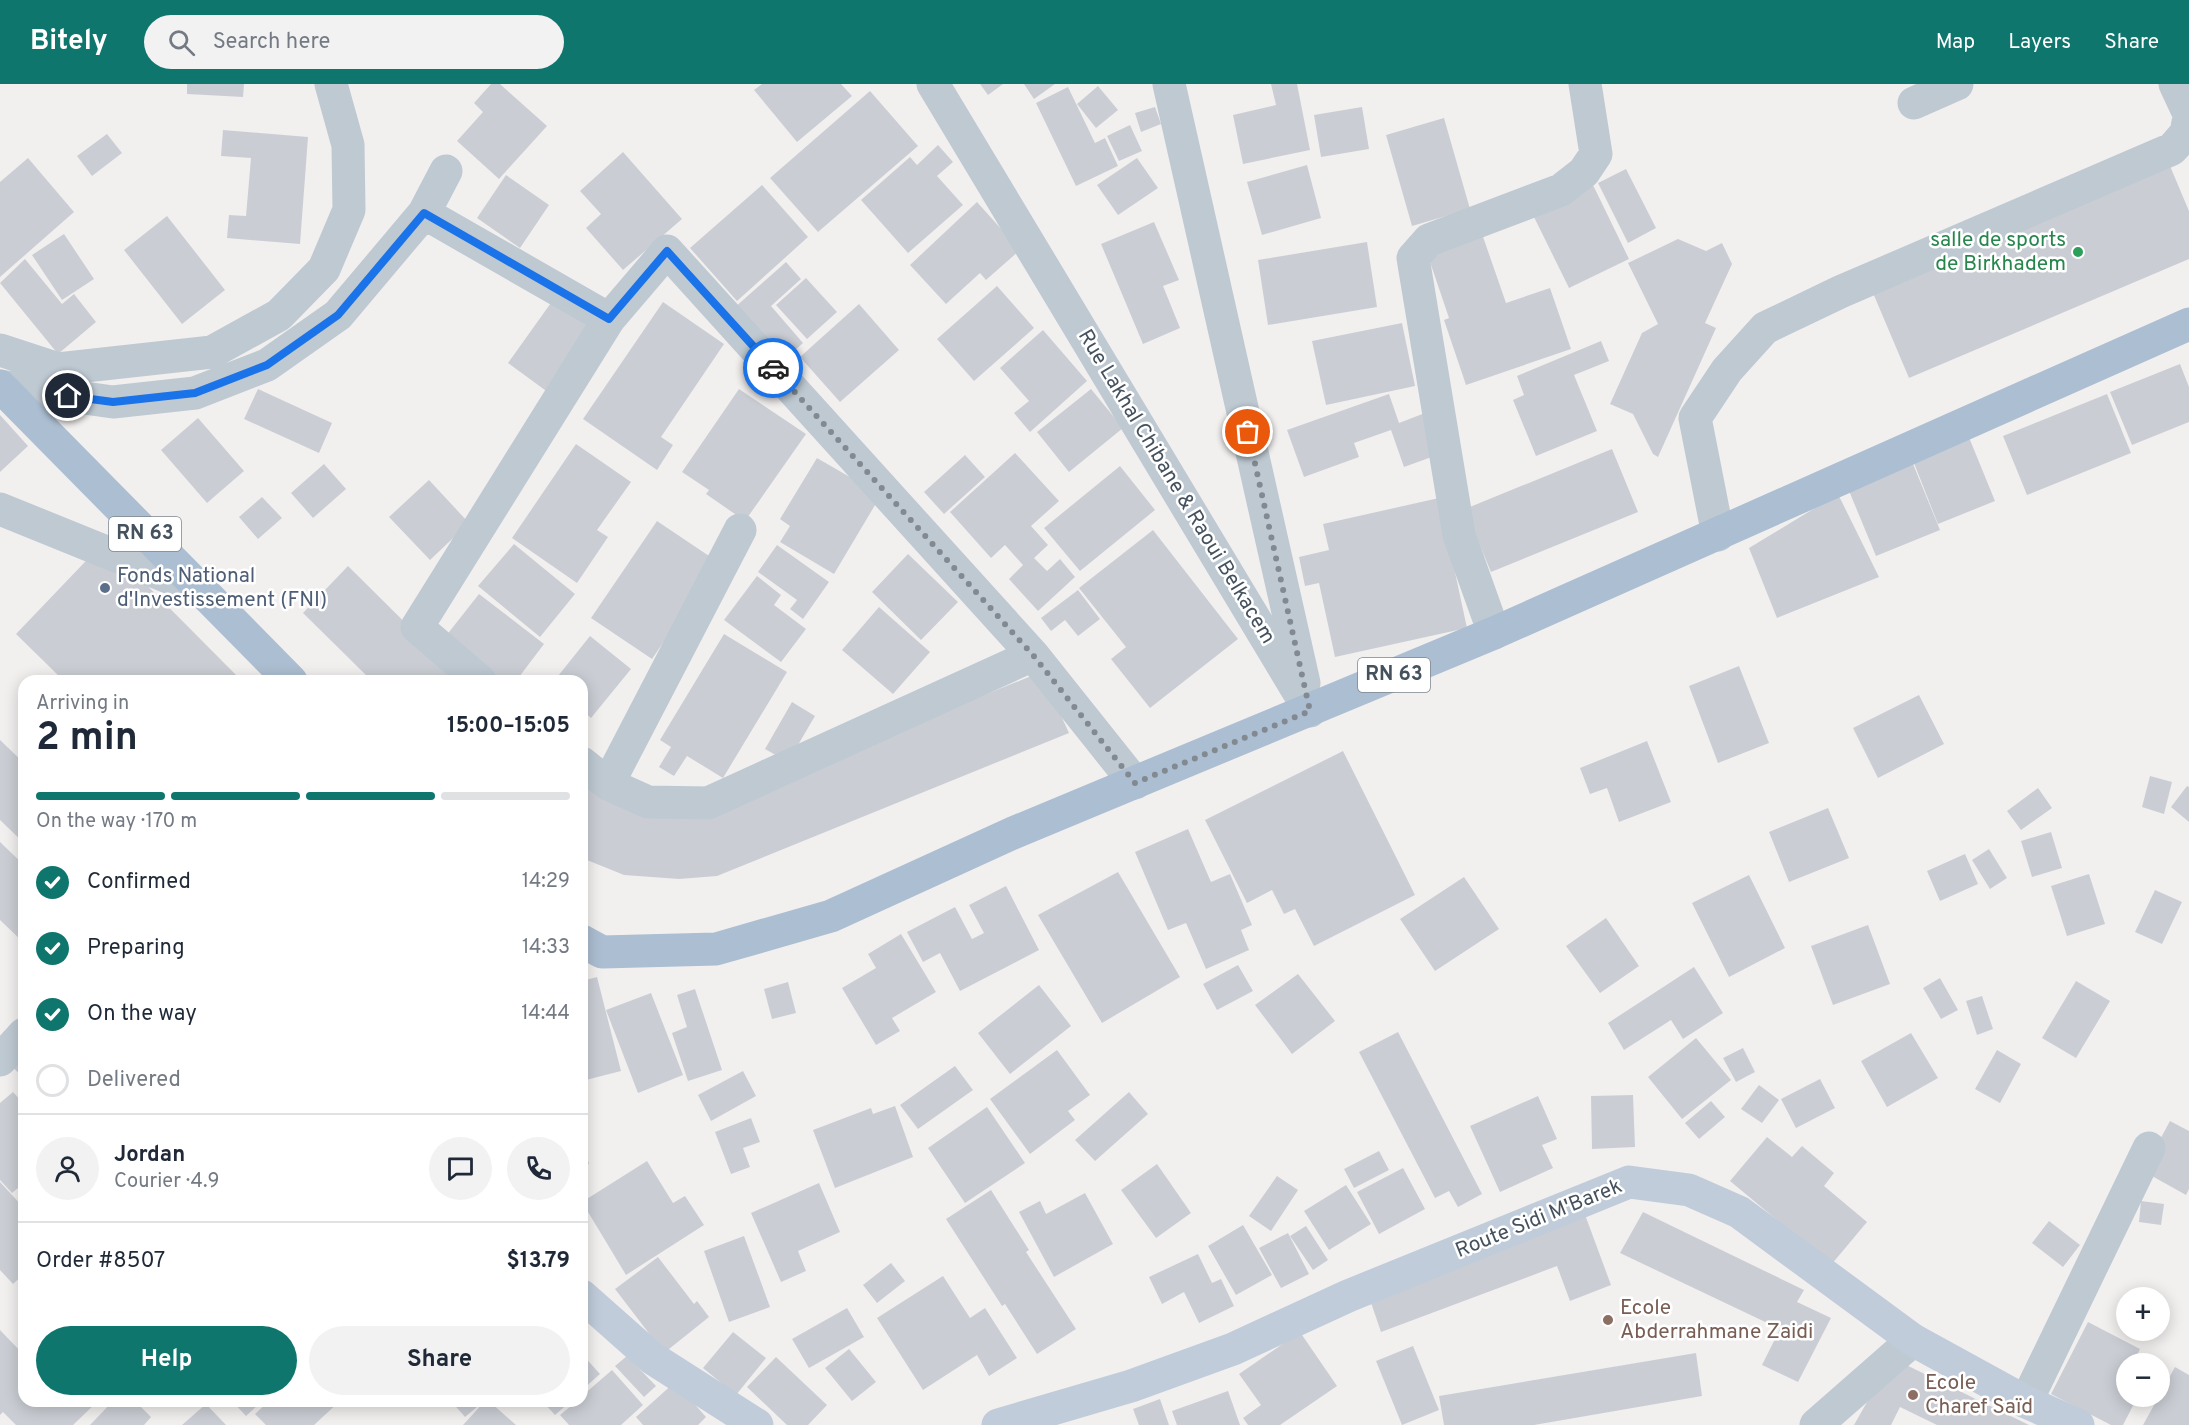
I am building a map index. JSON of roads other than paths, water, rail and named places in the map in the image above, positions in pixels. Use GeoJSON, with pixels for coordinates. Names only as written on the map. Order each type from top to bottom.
{"type":"FeatureCollection","features":[{"type":"Feature","properties":{"kind":"main road","name":"RN 63"},"geometry":{"type":"LineString","coordinates":[[588,944],[602,952],[716,949],[831,916],[1013,833],[1494,633],[2189,324]]}},
{"type":"Feature","properties":{"kind":"main road","name":"RN 63"},"geometry":{"type":"LineString","coordinates":[[0,386],[285,675]]}},
{"type":"Feature","properties":{"kind":"main road","name":"Route Sidi M'Barek"},"geometry":{"type":"LineString","coordinates":[[999,1425],[1131,1386],[1233,1349],[1348,1296],[1629,1182],[1689,1190],[1739,1212],[1913,1340],[2026,1402],[2078,1425]]}},
{"type":"Feature","properties":{"kind":"main road"},"geometry":{"type":"LineString","coordinates":[[588,1301],[652,1358],[757,1425]]}},
{"type":"Feature","properties":{"kind":"street"},"geometry":{"type":"LineString","coordinates":[[0,350],[58,369],[212,352],[279,315],[324,269],[349,210],[348,145],[331,84]]}},
{"type":"Feature","properties":{"kind":"street","name":"Rue Lakhal Chibane & Raoui Belkacem"},"geometry":{"type":"LineString","coordinates":[[933,84],[1310,711]]}},
{"type":"Feature","properties":{"kind":"street","name":"Rue Lakhal Chibane & Raoui Belkacem"},"geometry":{"type":"LineString","coordinates":[[1169,84],[1310,711]]}},
{"type":"Feature","properties":{"kind":"street"},"geometry":{"type":"LineString","coordinates":[[1494,633],[1459,535],[1413,258],[1429,240],[1561,190],[1584,172],[1596,154],[1586,84]]}},
{"type":"Feature","properties":{"kind":"street"},"geometry":{"type":"LineString","coordinates":[[1914,103],[1957,84]]}},
{"type":"Feature","properties":{"kind":"street"},"geometry":{"type":"LineString","coordinates":[[1718,535],[1695,418],[1727,370],[1766,328],[1840,292],[2172,149],[2186,133],[2189,115],[2175,84]]}},
{"type":"Feature","properties":{"kind":"street"},"geometry":{"type":"LineString","coordinates":[[0,386],[113,402],[195,393],[267,365],[338,315],[424,213],[446,171]]}},
{"type":"Feature","properties":{"kind":"street"},"geometry":{"type":"LineString","coordinates":[[424,213],[609,319]]}},
{"type":"Feature","properties":{"kind":"street"},"geometry":{"type":"LineString","coordinates":[[473,675],[417,627],[609,319],[667,251],[1033,655],[1135,783]]}},
{"type":"Feature","properties":{"kind":"street"},"geometry":{"type":"LineString","coordinates":[[0,509],[201,590]]}},
{"type":"Feature","properties":{"kind":"street"},"geometry":{"type":"LineString","coordinates":[[608,784],[741,530]]}},
{"type":"Feature","properties":{"kind":"street"},"geometry":{"type":"LineString","coordinates":[[588,768],[608,784],[648,802],[708,803],[1033,655]]}},
{"type":"Feature","properties":{"kind":"street"},"geometry":{"type":"LineString","coordinates":[[0,1060],[18,1040]]}},
{"type":"Feature","properties":{"kind":"street"},"geometry":{"type":"LineString","coordinates":[[2026,1402],[2149,1148]]}},
{"type":"Feature","properties":{"kind":"street"},"geometry":{"type":"LineString","coordinates":[[1816,1425],[1913,1340]]}},
{"type":"Feature","properties":{"kind":"place","name":"salle de sports de Birkhadem"},"geometry":{"type":"Point","coordinates":[2078,252]}},
{"type":"Feature","properties":{"kind":"place","name":"Fonds National d'Investissement (FNI)"},"geometry":{"type":"Point","coordinates":[105,588]}},
{"type":"Feature","properties":{"kind":"place","name":"Ecole Abderrahmane Zaidi"},"geometry":{"type":"Point","coordinates":[1608,1320]}},
{"type":"Feature","properties":{"kind":"place","name":"Ecole Charef Saïd"},"geometry":{"type":"Point","coordinates":[1913,1395]}}]}
